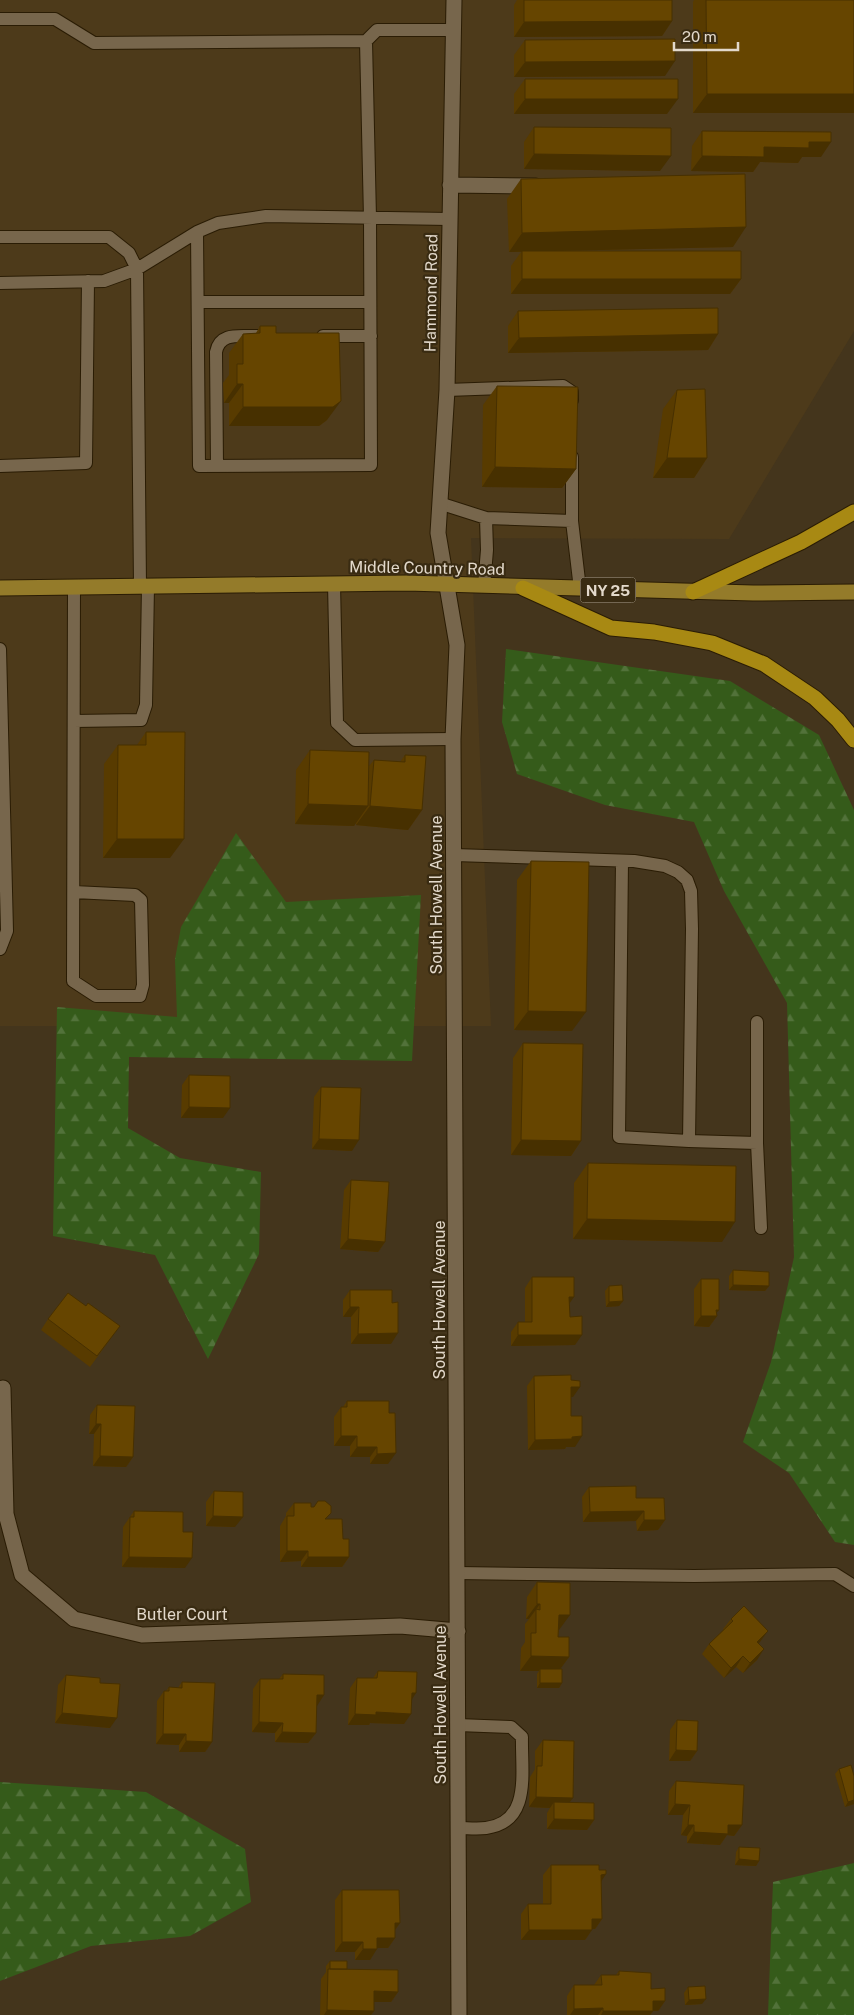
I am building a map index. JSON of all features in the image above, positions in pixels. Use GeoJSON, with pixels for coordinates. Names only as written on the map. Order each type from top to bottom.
{"type":"FeatureCollection","features":[{"type":"Feature","properties":{"kind":"highway"},"geometry":{"type":"LineString","coordinates":[[693,592],[801,542],[854,512]]}},
{"type":"Feature","properties":{"kind":"highway"},"geometry":{"type":"LineString","coordinates":[[523,588],[611,628],[654,632],[712,643],[764,664],[815,698],[838,720],[854,740]]}},
{"type":"Feature","properties":{"kind":"main road","name":"Middle Country Road"},"geometry":{"type":"LineString","coordinates":[[0,588],[334,584],[448,585],[693,592],[854,592]]}},
{"type":"Feature","properties":{"kind":"street","name":"Hammond Road"},"geometry":{"type":"LineString","coordinates":[[448,585],[438,533],[447,390],[454,0]]}},
{"type":"Feature","properties":{"kind":"street"},"geometry":{"type":"LineString","coordinates":[[450,185],[549,186]]}},
{"type":"Feature","properties":{"kind":"street","name":"South Howell Avenue"},"geometry":{"type":"LineString","coordinates":[[448,585],[457,645],[453,739],[459,2015]]}},
{"type":"Feature","properties":{"kind":"street","name":"Butler Court"},"geometry":{"type":"LineString","coordinates":[[3,1388],[6,1514],[22,1575],[74,1619],[142,1635],[400,1626],[458,1631]]}},
{"type":"Feature","properties":{"kind":"lane"},"geometry":{"type":"LineString","coordinates":[[0,19],[55,19],[94,43],[366,41],[377,30],[453,30]]}},
{"type":"Feature","properties":{"kind":"lane"},"geometry":{"type":"LineString","coordinates":[[197,232],[199,466],[371,465],[370,218],[366,41]]}},
{"type":"Feature","properties":{"kind":"lane"},"geometry":{"type":"LineString","coordinates":[[0,283],[104,281],[137,269],[197,232],[218,223],[266,216],[449,219]]}},
{"type":"Feature","properties":{"kind":"lane"},"geometry":{"type":"LineString","coordinates":[[0,237],[109,237],[129,253],[137,269],[146,705],[141,720],[74,721]]}},
{"type":"Feature","properties":{"kind":"lane"},"geometry":{"type":"LineString","coordinates":[[0,466],[86,463],[88,281]]}},
{"type":"Feature","properties":{"kind":"lane"},"geometry":{"type":"LineString","coordinates":[[198,302],[370,302]]}},
{"type":"Feature","properties":{"kind":"lane"},"geometry":{"type":"LineString","coordinates":[[217,466],[217,344],[221,339],[229,337],[267,336]]}},
{"type":"Feature","properties":{"kind":"lane"},"geometry":{"type":"LineString","coordinates":[[314,336],[371,336]]}},
{"type":"Feature","properties":{"kind":"lane"},"geometry":{"type":"LineString","coordinates":[[447,390],[563,386],[572,392],[572,412]]}},
{"type":"Feature","properties":{"kind":"lane"},"geometry":{"type":"LineString","coordinates":[[572,442],[572,521],[580,589]]}},
{"type":"Feature","properties":{"kind":"lane"},"geometry":{"type":"LineString","coordinates":[[439,503],[486,518],[572,521]]}},
{"type":"Feature","properties":{"kind":"lane"},"geometry":{"type":"LineString","coordinates":[[484,586],[487,550],[486,518]]}},
{"type":"Feature","properties":{"kind":"lane"},"geometry":{"type":"LineString","coordinates":[[334,584],[337,724],[355,740],[453,739]]}},
{"type":"Feature","properties":{"kind":"lane"},"geometry":{"type":"LineString","coordinates":[[74,588],[74,721],[74,892],[74,981],[96,996],[140,996],[143,986],[141,900],[135,895],[74,892]]}},
{"type":"Feature","properties":{"kind":"lane"},"geometry":{"type":"LineString","coordinates":[[0,649],[7,932],[0,949]]}},
{"type":"Feature","properties":{"kind":"lane"},"geometry":{"type":"LineString","coordinates":[[454,855],[649,863],[678,872],[687,880],[691,891],[689,1141]]}},
{"type":"Feature","properties":{"kind":"lane"},"geometry":{"type":"LineString","coordinates":[[622,861],[619,1137],[757,1143]]}},
{"type":"Feature","properties":{"kind":"lane"},"geometry":{"type":"LineString","coordinates":[[756,1022],[757,1143],[761,1228]]}},
{"type":"Feature","properties":{"kind":"lane"},"geometry":{"type":"LineString","coordinates":[[457,1573],[694,1576],[835,1574],[854,1586]]}},
{"type":"Feature","properties":{"kind":"lane"},"geometry":{"type":"LineString","coordinates":[[458,1725],[511,1727],[522,1737],[521,1801],[514,1815],[501,1824],[486,1828],[458,1828]]}},
{"type":"Feature","properties":{"kind":"shaded area"},"geometry":{"type":"Polygon","coordinates":[[[0,0],[854,0],[854,331],[729,539],[471,538],[491,1026],[0,1026],[0,0]]]}},
{"type":"Feature","properties":{"kind":"green space"},"geometry":{"type":"Polygon","coordinates":[[[506,649],[730,681],[819,735],[854,810],[854,1545],[835,1542],[789,1473],[743,1442],[771,1362],[794,1257],[787,1003],[724,891],[694,822],[605,805],[517,774],[502,722],[506,649]]]}},
{"type":"Feature","properties":{"kind":"green space"},"geometry":{"type":"Polygon","coordinates":[[[236,833],[286,902],[421,895],[412,1061],[129,1057],[128,1128],[180,1158],[261,1172],[259,1254],[208,1359],[155,1255],[53,1236],[57,1007],[177,1017],[175,959],[181,927],[236,833]]]}},
{"type":"Feature","properties":{"kind":"green space"},"geometry":{"type":"Polygon","coordinates":[[[0,1782],[146,1792],[245,1849],[251,1902],[190,1936],[91,1946],[0,1981],[0,1782]]]}},
{"type":"Feature","properties":{"kind":"green space"},"geometry":{"type":"Polygon","coordinates":[[[854,1863],[854,2015],[768,2015],[773,1882],[854,1863]]]}},
{"type":"Feature","properties":{"kind":"building"},"geometry":{"type":"Polygon","coordinates":[[[524,0],[672,0],[672,21],[524,22],[524,0]]]}},
{"type":"Feature","properties":{"kind":"building"},"geometry":{"type":"Polygon","coordinates":[[[706,0],[854,0],[854,94],[707,94],[706,0]]]}},
{"type":"Feature","properties":{"kind":"building"},"geometry":{"type":"Polygon","coordinates":[[[675,39],[675,61],[525,62],[525,40],[675,39]]]}},
{"type":"Feature","properties":{"kind":"building"},"geometry":{"type":"Polygon","coordinates":[[[525,79],[678,79],[678,99],[525,99],[525,79]]]}},
{"type":"Feature","properties":{"kind":"building"},"geometry":{"type":"Polygon","coordinates":[[[534,127],[671,128],[671,156],[534,154],[534,127]]]}},
{"type":"Feature","properties":{"kind":"building"},"geometry":{"type":"Polygon","coordinates":[[[702,131],[831,132],[831,142],[809,142],[809,148],[764,147],[764,157],[702,156],[702,131]]]}},
{"type":"Feature","properties":{"kind":"building"},"geometry":{"type":"Polygon","coordinates":[[[745,174],[746,227],[522,233],[521,179],[745,174]]]}},
{"type":"Feature","properties":{"kind":"building"},"geometry":{"type":"Polygon","coordinates":[[[522,251],[741,251],[741,279],[522,279],[522,251]]]}},
{"type":"Feature","properties":{"kind":"building"},"geometry":{"type":"Polygon","coordinates":[[[718,308],[718,334],[519,338],[518,311],[718,308]]]}},
{"type":"Feature","properties":{"kind":"building"},"geometry":{"type":"Polygon","coordinates":[[[260,326],[276,326],[276,333],[339,333],[341,401],[333,407],[243,407],[243,384],[237,384],[237,364],[243,364],[243,334],[260,333],[260,326]]]}},
{"type":"Feature","properties":{"kind":"building"},"geometry":{"type":"Polygon","coordinates":[[[497,386],[578,387],[576,469],[495,467],[497,386]]]}},
{"type":"Feature","properties":{"kind":"building"},"geometry":{"type":"Polygon","coordinates":[[[705,389],[707,458],[667,458],[677,390],[705,389]]]}},
{"type":"Feature","properties":{"kind":"building"},"geometry":{"type":"Polygon","coordinates":[[[146,732],[185,732],[184,839],[117,839],[118,745],[146,745],[146,732]]]}},
{"type":"Feature","properties":{"kind":"building"},"geometry":{"type":"Polygon","coordinates":[[[310,750],[369,752],[368,806],[308,804],[310,750]]]}},
{"type":"Feature","properties":{"kind":"building"},"geometry":{"type":"Polygon","coordinates":[[[405,755],[426,756],[422,810],[370,806],[374,760],[405,762],[405,755]]]}},
{"type":"Feature","properties":{"kind":"building"},"geometry":{"type":"Polygon","coordinates":[[[531,861],[589,862],[586,1012],[528,1011],[531,861]]]}},
{"type":"Feature","properties":{"kind":"building"},"geometry":{"type":"Polygon","coordinates":[[[523,1043],[583,1044],[581,1141],[521,1140],[523,1043]]]}},
{"type":"Feature","properties":{"kind":"building"},"geometry":{"type":"Polygon","coordinates":[[[189,1075],[230,1076],[230,1108],[189,1107],[189,1075]]]}},
{"type":"Feature","properties":{"kind":"building"},"geometry":{"type":"Polygon","coordinates":[[[321,1087],[361,1088],[359,1140],[319,1139],[321,1087]]]}},
{"type":"Feature","properties":{"kind":"building"},"geometry":{"type":"Polygon","coordinates":[[[588,1163],[736,1166],[735,1222],[587,1219],[588,1163]]]}},
{"type":"Feature","properties":{"kind":"building"},"geometry":{"type":"Polygon","coordinates":[[[351,1180],[389,1182],[385,1242],[348,1239],[351,1180]]]}},
{"type":"Feature","properties":{"kind":"building"},"geometry":{"type":"Polygon","coordinates":[[[733,1270],[769,1272],[769,1286],[733,1285],[733,1270]]]}},
{"type":"Feature","properties":{"kind":"building"},"geometry":{"type":"Polygon","coordinates":[[[532,1277],[574,1277],[574,1297],[569,1297],[570,1317],[582,1316],[582,1335],[518,1335],[518,1322],[532,1322],[532,1277]]]}},
{"type":"Feature","properties":{"kind":"building"},"geometry":{"type":"Polygon","coordinates":[[[701,1279],[719,1279],[719,1310],[716,1310],[717,1316],[701,1316],[701,1279]]]}},
{"type":"Feature","properties":{"kind":"building"},"geometry":{"type":"Polygon","coordinates":[[[622,1285],[623,1301],[609,1302],[609,1286],[622,1285]]]}},
{"type":"Feature","properties":{"kind":"building"},"geometry":{"type":"Polygon","coordinates":[[[350,1290],[392,1290],[392,1303],[398,1302],[398,1333],[358,1334],[359,1307],[350,1307],[350,1290]]]}},
{"type":"Feature","properties":{"kind":"building"},"geometry":{"type":"Polygon","coordinates":[[[68,1293],[86,1306],[88,1303],[120,1326],[97,1356],[48,1319],[68,1293]]]}},
{"type":"Feature","properties":{"kind":"building"},"geometry":{"type":"Polygon","coordinates":[[[571,1375],[571,1380],[580,1381],[580,1387],[571,1387],[571,1416],[582,1416],[582,1436],[572,1437],[572,1439],[535,1440],[534,1376],[571,1375]]]}},
{"type":"Feature","properties":{"kind":"building"},"geometry":{"type":"Polygon","coordinates":[[[347,1401],[389,1401],[389,1413],[395,1413],[396,1453],[377,1454],[377,1447],[357,1447],[357,1436],[341,1436],[341,1407],[347,1407],[347,1401]]]}},
{"type":"Feature","properties":{"kind":"building"},"geometry":{"type":"Polygon","coordinates":[[[97,1405],[135,1406],[133,1457],[100,1456],[101,1424],[96,1424],[97,1405]]]}},
{"type":"Feature","properties":{"kind":"building"},"geometry":{"type":"Polygon","coordinates":[[[636,1486],[636,1498],[664,1498],[665,1520],[644,1520],[644,1511],[590,1512],[589,1487],[636,1486]]]}},
{"type":"Feature","properties":{"kind":"building"},"geometry":{"type":"Polygon","coordinates":[[[214,1491],[243,1492],[243,1517],[213,1516],[214,1491]]]}},
{"type":"Feature","properties":{"kind":"building"},"geometry":{"type":"Polygon","coordinates":[[[318,1501],[325,1501],[331,1506],[331,1513],[325,1519],[342,1519],[343,1539],[349,1539],[349,1557],[308,1557],[308,1551],[287,1551],[287,1516],[294,1516],[294,1503],[311,1503],[311,1507],[314,1507],[318,1501]]]}},
{"type":"Feature","properties":{"kind":"building"},"geometry":{"type":"Polygon","coordinates":[[[134,1511],[183,1512],[183,1532],[193,1532],[192,1558],[129,1557],[130,1517],[134,1517],[134,1511]]]}},
{"type":"Feature","properties":{"kind":"building"},"geometry":{"type":"Polygon","coordinates":[[[537,1582],[570,1583],[570,1615],[559,1615],[558,1637],[569,1637],[569,1657],[531,1656],[531,1633],[536,1633],[536,1609],[540,1610],[540,1604],[537,1604],[537,1582]]]}},
{"type":"Feature","properties":{"kind":"building"},"geometry":{"type":"Polygon","coordinates":[[[744,1606],[768,1631],[757,1642],[764,1649],[750,1663],[743,1656],[731,1668],[709,1644],[733,1621],[731,1619],[744,1606]]]}},
{"type":"Feature","properties":{"kind":"building"},"geometry":{"type":"Polygon","coordinates":[[[540,1669],[562,1669],[562,1683],[540,1683],[540,1669]]]}},
{"type":"Feature","properties":{"kind":"building"},"geometry":{"type":"Polygon","coordinates":[[[378,1671],[417,1672],[416,1693],[412,1693],[411,1714],[376,1712],[376,1715],[355,1714],[357,1678],[377,1678],[378,1671]]]}},
{"type":"Feature","properties":{"kind":"building"},"geometry":{"type":"Polygon","coordinates":[[[283,1674],[324,1675],[324,1695],[317,1695],[316,1733],[282,1732],[283,1723],[259,1722],[260,1679],[283,1679],[283,1674]]]}},
{"type":"Feature","properties":{"kind":"building"},"geometry":{"type":"Polygon","coordinates":[[[66,1675],[100,1678],[100,1683],[120,1684],[117,1718],[62,1713],[66,1675]]]}},
{"type":"Feature","properties":{"kind":"building"},"geometry":{"type":"Polygon","coordinates":[[[182,1682],[215,1683],[212,1742],[186,1741],[186,1734],[163,1734],[164,1691],[169,1691],[169,1687],[182,1688],[182,1682]]]}},
{"type":"Feature","properties":{"kind":"building"},"geometry":{"type":"Polygon","coordinates":[[[677,1720],[698,1721],[697,1751],[676,1750],[677,1720]]]}},
{"type":"Feature","properties":{"kind":"building"},"geometry":{"type":"Polygon","coordinates":[[[543,1740],[574,1741],[573,1798],[536,1797],[537,1766],[542,1766],[543,1740]]]}},
{"type":"Feature","properties":{"kind":"building"},"geometry":{"type":"Polygon","coordinates":[[[851,1765],[854,1776],[854,1800],[848,1802],[839,1769],[851,1765]]]}},
{"type":"Feature","properties":{"kind":"building"},"geometry":{"type":"Polygon","coordinates":[[[676,1781],[744,1785],[742,1825],[728,1825],[728,1834],[694,1832],[694,1825],[688,1825],[690,1805],[675,1804],[676,1781]]]}},
{"type":"Feature","properties":{"kind":"building"},"geometry":{"type":"Polygon","coordinates":[[[554,1802],[594,1803],[594,1820],[554,1819],[554,1802]]]}},
{"type":"Feature","properties":{"kind":"building"},"geometry":{"type":"Polygon","coordinates":[[[739,1847],[760,1848],[759,1861],[739,1859],[739,1847]]]}},
{"type":"Feature","properties":{"kind":"building"},"geometry":{"type":"Polygon","coordinates":[[[551,1865],[599,1865],[599,1870],[606,1870],[606,1874],[601,1875],[602,1919],[592,1919],[592,1930],[529,1930],[528,1904],[551,1904],[551,1865]]]}},
{"type":"Feature","properties":{"kind":"building"},"geometry":{"type":"Polygon","coordinates":[[[342,1890],[399,1890],[400,1923],[395,1923],[395,1938],[377,1938],[377,1949],[363,1949],[363,1942],[342,1942],[342,1890]]]}},
{"type":"Feature","properties":{"kind":"building"},"geometry":{"type":"Polygon","coordinates":[[[330,1961],[347,1961],[347,1969],[330,1969],[330,1961]]]}},
{"type":"Feature","properties":{"kind":"building"},"geometry":{"type":"Polygon","coordinates":[[[328,1969],[398,1970],[398,1992],[374,1991],[374,2011],[327,2010],[328,1969]]]}},
{"type":"Feature","properties":{"kind":"building"},"geometry":{"type":"Polygon","coordinates":[[[619,1971],[651,1973],[651,1989],[665,1988],[665,2001],[653,2001],[653,2011],[603,2011],[603,2008],[574,2009],[574,1985],[602,1985],[601,1975],[619,1975],[619,1971]]]}},
{"type":"Feature","properties":{"kind":"building"},"geometry":{"type":"Polygon","coordinates":[[[705,1986],[706,1999],[689,2000],[688,1987],[705,1986]]]}}]}
